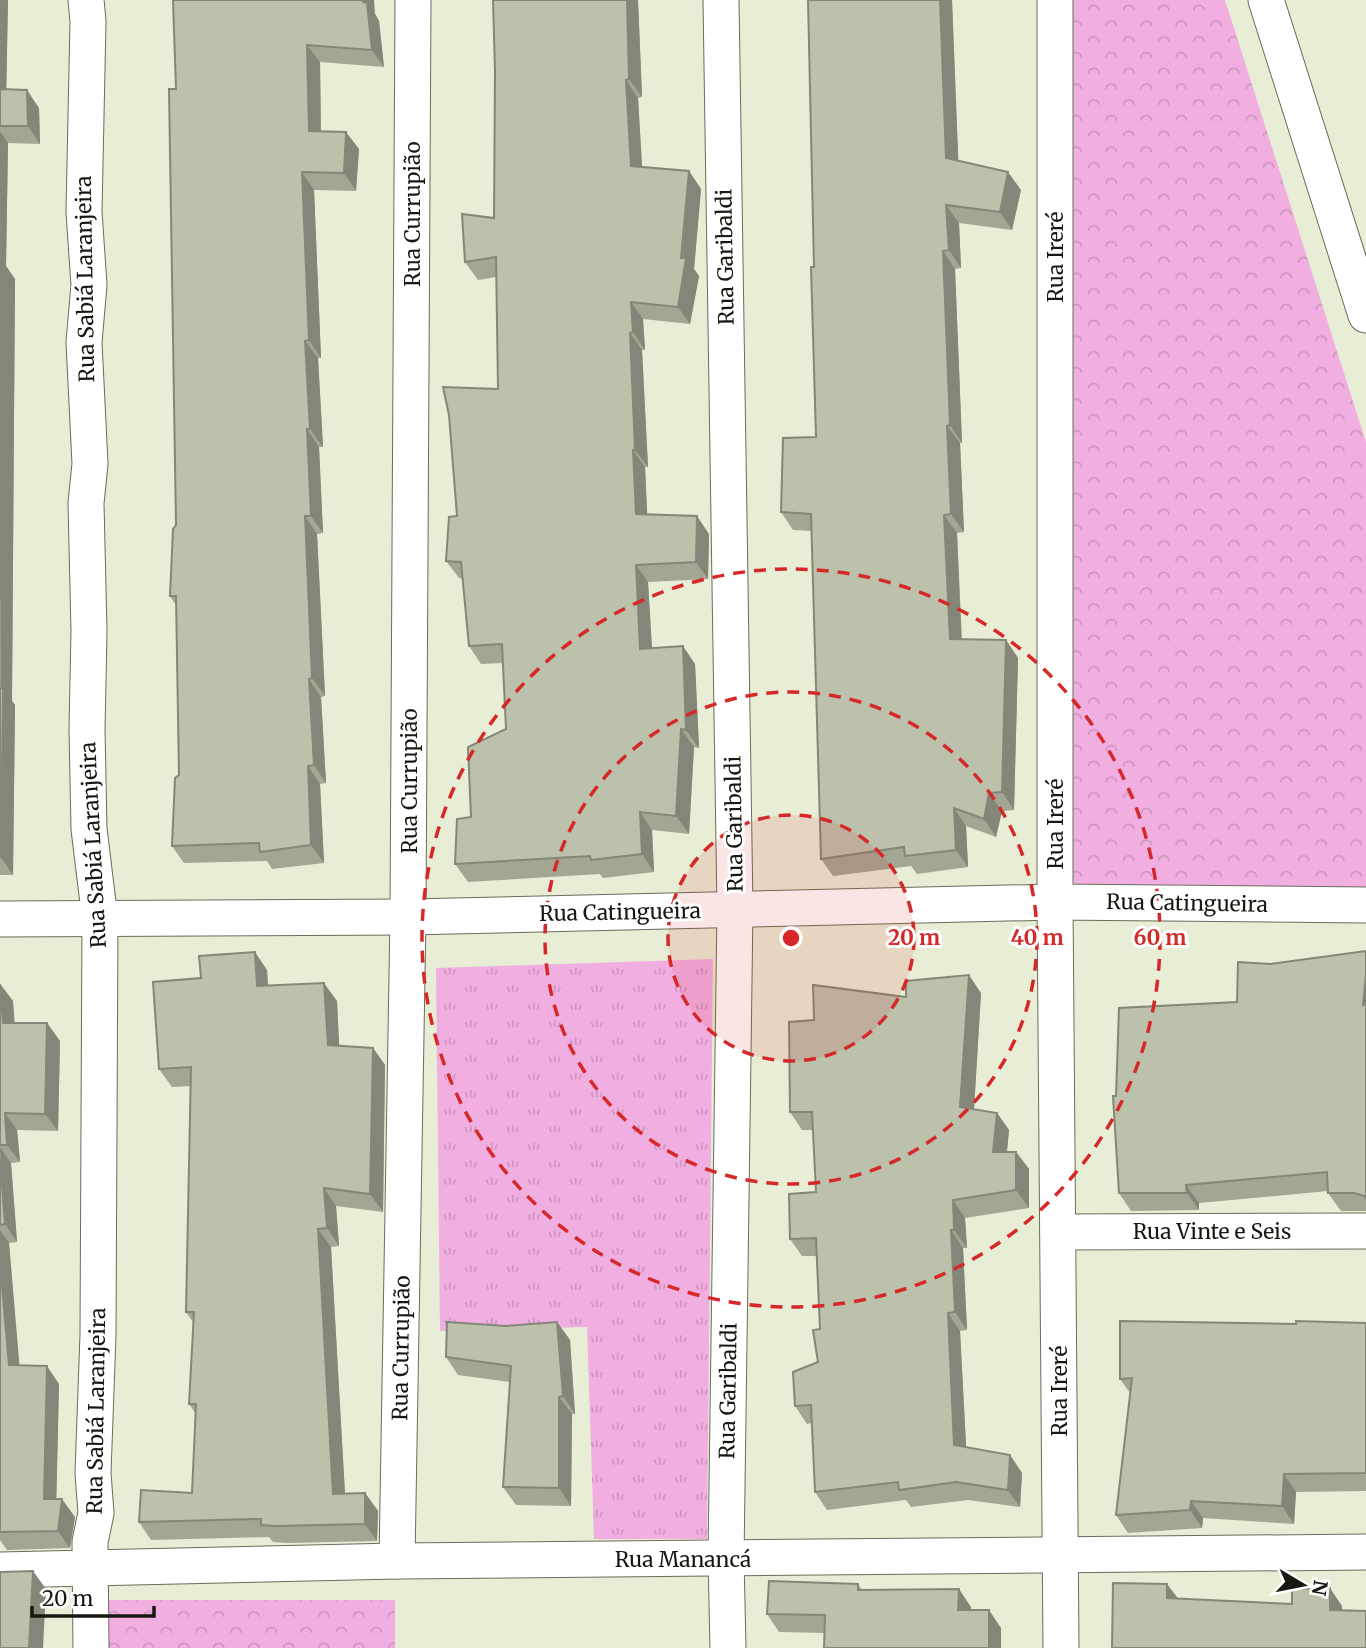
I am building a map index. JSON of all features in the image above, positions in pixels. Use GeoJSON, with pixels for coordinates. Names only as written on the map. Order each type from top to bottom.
{"type":"FeatureCollection","features":[{"type":"Feature","properties":{"kind":"street","name":"Rua Sabiá Laranjeira"},"geometry":{"type":"LineString","coordinates":[[86,0],[88,21],[84,212],[89,285],[84,342],[90,464],[86,503],[89,618],[87,730],[89,830],[100,919],[98,1335],[93,1461],[96,1513],[90,1542],[91,1648]]}},
{"type":"Feature","properties":{"kind":"street","name":"Rua Currupião"},"geometry":{"type":"LineString","coordinates":[[397,1562],[408,917],[413,0]]}},
{"type":"Feature","properties":{"kind":"street","name":"Rua Garibaldi"},"geometry":{"type":"LineString","coordinates":[[721,0],[735,909],[726,1559],[728,1648]]}},
{"type":"Feature","properties":{"kind":"street","name":"Rua Ireré"},"geometry":{"type":"LineString","coordinates":[[1055,0],[1055,902],[1061,1648]]}},
{"type":"Feature","properties":{"kind":"street"},"geometry":{"type":"LineString","coordinates":[[1266,0],[1366,314]]}},
{"type":"Feature","properties":{"kind":"street","name":"Rua Catingueira"},"geometry":{"type":"LineString","coordinates":[[0,919],[408,917],[1055,902],[1366,905]]}},
{"type":"Feature","properties":{"kind":"street","name":"Rua Vinte e Seis"},"geometry":{"type":"LineString","coordinates":[[1058,1231],[1366,1231]]}},
{"type":"Feature","properties":{"kind":"street","name":"Rua Manancá"},"geometry":{"type":"LineString","coordinates":[[0,1570],[397,1562],[1366,1552]]}},
{"type":"Feature","properties":{"kind":"green space"},"geometry":{"type":"Polygon","coordinates":[[[1062,0],[1225,0],[1366,442],[1366,913],[1073,912],[1062,0]]]}},
{"type":"Feature","properties":{"kind":"green space"},"geometry":{"type":"Polygon","coordinates":[[[713,959],[707,1539],[594,1539],[587,1327],[440,1331],[436,968],[713,959]]]}},
{"type":"Feature","properties":{"kind":"green space"},"geometry":{"type":"Polygon","coordinates":[[[101,1600],[395,1600],[395,1648],[101,1648],[101,1600]]]}},
{"type":"Feature","properties":{"kind":"building"},"geometry":{"type":"Polygon","coordinates":[[[173,0],[363,0],[367,3],[372,50],[307,45],[309,131],[346,132],[344,173],[302,172],[309,340],[305,341],[311,516],[305,516],[314,765],[308,766],[311,845],[260,852],[259,843],[172,846],[175,778],[179,775],[176,596],[170,596],[173,529],[176,525],[169,89],[176,89],[173,0]]]}},
{"type":"Feature","properties":{"kind":"building"},"geometry":{"type":"Polygon","coordinates":[[[493,0],[627,0],[629,79],[626,80],[631,166],[689,171],[681,258],[686,258],[678,307],[631,302],[636,514],[697,516],[696,562],[636,565],[640,649],[683,646],[686,730],[681,729],[676,816],[640,812],[642,854],[591,860],[590,856],[455,864],[457,819],[471,817],[468,747],[506,729],[502,644],[469,646],[461,562],[446,561],[449,517],[457,516],[449,415],[443,387],[498,389],[496,257],[465,262],[462,214],[494,218],[493,0]]]}},
{"type":"Feature","properties":{"kind":"building"},"geometry":{"type":"Polygon","coordinates":[[[808,0],[940,0],[946,158],[1008,172],[1000,212],[946,205],[949,250],[943,251],[951,514],[944,515],[950,639],[1006,640],[1002,792],[989,793],[984,819],[954,808],[956,850],[905,856],[904,847],[821,859],[811,514],[781,512],[783,438],[816,437],[808,0]]]}},
{"type":"Feature","properties":{"kind":"building"},"geometry":{"type":"Polygon","coordinates":[[[0,89],[27,90],[28,126],[0,126],[0,89]]]}},
{"type":"Feature","properties":{"kind":"building"},"geometry":{"type":"Polygon","coordinates":[[[0,261],[2,261],[0,601],[0,261]]]}},
{"type":"Feature","properties":{"kind":"building"},"geometry":{"type":"Polygon","coordinates":[[[0,688],[3,688],[1,857],[0,857],[0,688]]]}},
{"type":"Feature","properties":{"kind":"building"},"geometry":{"type":"Polygon","coordinates":[[[1366,951],[1363,1005],[1366,1004],[1366,1198],[1354,1193],[1328,1193],[1327,1172],[1186,1185],[1187,1193],[1119,1193],[1113,1096],[1116,1096],[1119,1008],[1237,1002],[1238,962],[1270,964],[1366,951]]]}},
{"type":"Feature","properties":{"kind":"building"},"geometry":{"type":"Polygon","coordinates":[[[255,952],[257,986],[324,983],[328,1045],[373,1048],[370,1194],[324,1188],[327,1228],[318,1229],[333,1494],[365,1493],[365,1524],[275,1526],[261,1525],[261,1519],[139,1522],[141,1490],[192,1493],[196,1404],[189,1404],[194,1312],[186,1312],[191,1067],[159,1069],[153,982],[201,978],[199,956],[255,952]]]}},
{"type":"Feature","properties":{"kind":"building"},"geometry":{"type":"Polygon","coordinates":[[[969,975],[960,1107],[997,1113],[993,1152],[1016,1152],[1016,1190],[953,1200],[954,1230],[951,1230],[955,1312],[948,1313],[954,1445],[1010,1455],[1008,1490],[956,1482],[899,1490],[898,1482],[815,1492],[811,1405],[795,1406],[793,1372],[818,1362],[813,1330],[820,1329],[816,1238],[790,1239],[789,1194],[816,1192],[812,1112],[790,1112],[789,1022],[814,1020],[813,985],[906,997],[906,981],[969,975]]]}},
{"type":"Feature","properties":{"kind":"building"},"geometry":{"type":"Polygon","coordinates":[[[0,984],[3,1023],[47,1023],[45,1114],[5,1113],[7,1145],[0,1145],[0,984]]]}},
{"type":"Feature","properties":{"kind":"building"},"geometry":{"type":"Polygon","coordinates":[[[0,1159],[5,1224],[0,1225],[0,1159]]]}},
{"type":"Feature","properties":{"kind":"building"},"geometry":{"type":"Polygon","coordinates":[[[0,1263],[9,1365],[47,1366],[44,1499],[62,1499],[58,1531],[0,1532],[0,1263]]]}},
{"type":"Feature","properties":{"kind":"building"},"geometry":{"type":"Polygon","coordinates":[[[1120,1321],[1366,1323],[1366,1473],[1284,1474],[1282,1506],[1191,1501],[1190,1510],[1116,1515],[1132,1378],[1120,1379],[1120,1321]]]}},
{"type":"Feature","properties":{"kind":"building"},"geometry":{"type":"Polygon","coordinates":[[[447,1322],[506,1326],[557,1322],[563,1396],[559,1397],[559,1488],[503,1487],[511,1366],[446,1357],[447,1322]]]}},
{"type":"Feature","properties":{"kind":"building"},"geometry":{"type":"Polygon","coordinates":[[[33,1571],[29,1648],[0,1648],[0,1572],[33,1571]]]}},
{"type":"Feature","properties":{"kind":"building"},"geometry":{"type":"Polygon","coordinates":[[[769,1581],[858,1584],[858,1590],[959,1589],[958,1610],[989,1610],[989,1648],[824,1648],[825,1615],[767,1614],[769,1581]]]}},
{"type":"Feature","properties":{"kind":"building"},"geometry":{"type":"Polygon","coordinates":[[[1113,1583],[1167,1584],[1167,1598],[1292,1604],[1292,1589],[1330,1588],[1330,1610],[1366,1611],[1366,1648],[1112,1648],[1113,1583]]]}}]}
